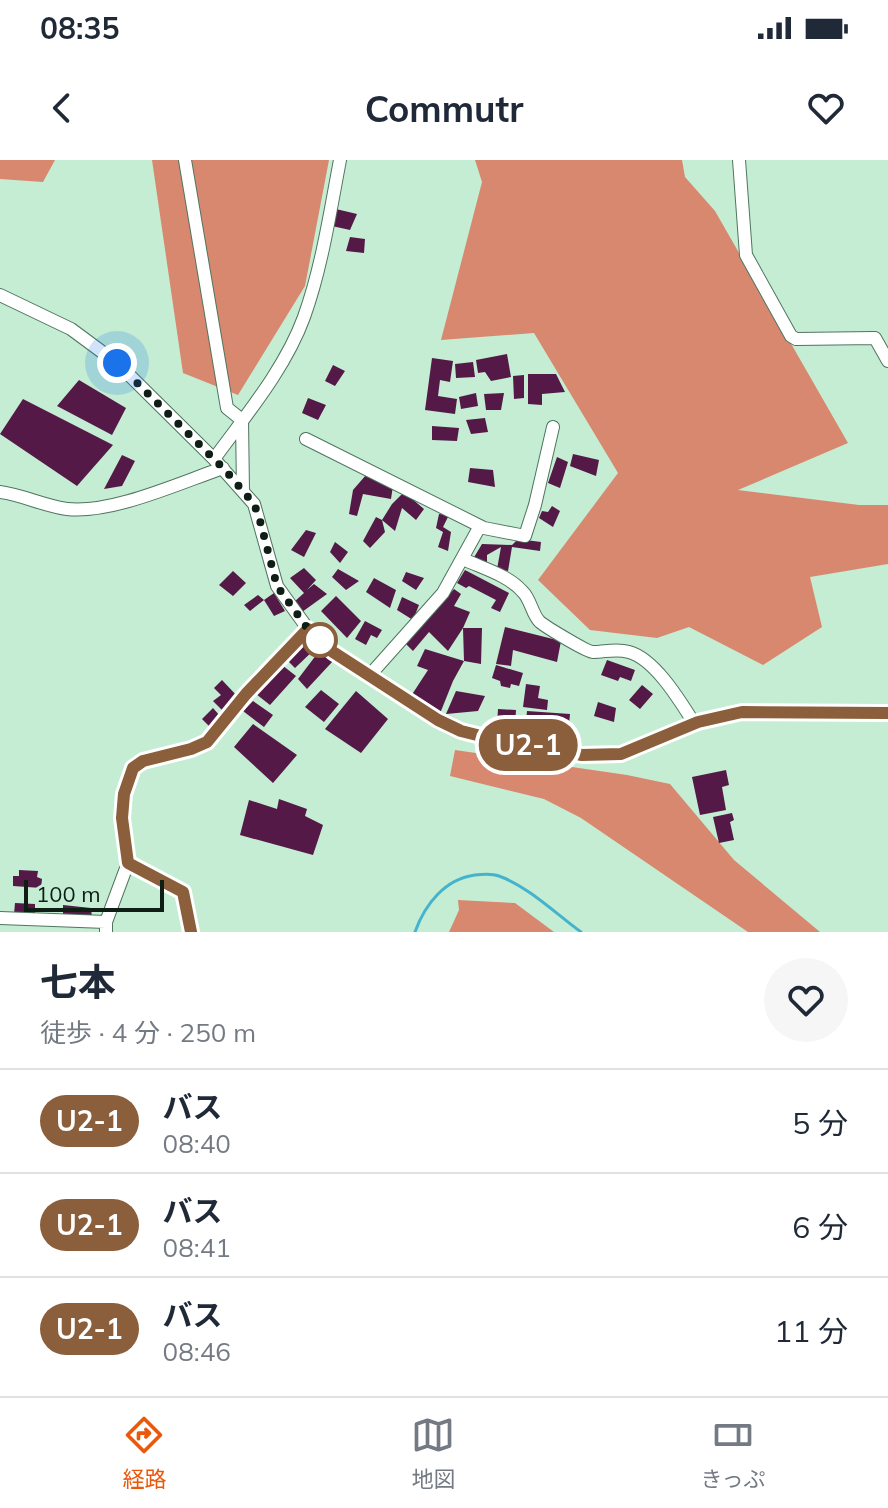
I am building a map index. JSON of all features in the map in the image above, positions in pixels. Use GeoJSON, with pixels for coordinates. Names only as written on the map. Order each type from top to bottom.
{"type":"FeatureCollection","features":[{"type":"Feature","properties":{"kind":"street"},"geometry":{"type":"LineString","coordinates":[[185,160],[227,408],[242,420]]}},
{"type":"Feature","properties":{"kind":"street"},"geometry":{"type":"LineString","coordinates":[[0,492],[66,509],[103,508],[219,463],[242,420],[286,354],[303,319],[320,258],[340,160]]}},
{"type":"Feature","properties":{"kind":"street"},"geometry":{"type":"LineString","coordinates":[[739,160],[746,255],[791,336],[796,339],[875,338],[888,361]]}},
{"type":"Feature","properties":{"kind":"street"},"geometry":{"type":"LineString","coordinates":[[0,295],[92,342],[219,463],[243,491],[259,517],[277,586],[308,629],[333,652],[438,720],[461,731],[582,755],[621,754],[694,723],[742,712],[888,713]]}},
{"type":"Feature","properties":{"kind":"street"},"geometry":{"type":"LineString","coordinates":[[242,420],[243,491]]}},
{"type":"Feature","properties":{"kind":"street"},"geometry":{"type":"LineString","coordinates":[[306,439],[480,526],[525,536],[553,427]]}},
{"type":"Feature","properties":{"kind":"street"},"geometry":{"type":"LineString","coordinates":[[369,676],[443,593],[480,526]]}},
{"type":"Feature","properties":{"kind":"street"},"geometry":{"type":"LineString","coordinates":[[463,559],[522,589],[538,621],[570,639],[579,648],[590,652],[612,649],[632,652],[651,666],[675,693],[694,723]]}},
{"type":"Feature","properties":{"kind":"street"},"geometry":{"type":"LineString","coordinates":[[0,918],[106,927],[128,863],[122,818],[124,794],[133,768],[143,761],[207,742],[246,694],[308,629]]}},
{"type":"Feature","properties":{"kind":"street"},"geometry":{"type":"LineString","coordinates":[[128,863],[183,892],[191,932]]}},
{"type":"Feature","properties":{"kind":"shaded area"},"geometry":{"type":"Polygon","coordinates":[[[0,160],[55,160],[43,182],[0,179],[0,160]]]}},
{"type":"Feature","properties":{"kind":"shaded area"},"geometry":{"type":"Polygon","coordinates":[[[152,160],[329,160],[305,286],[238,395],[183,373],[152,160]]]}},
{"type":"Feature","properties":{"kind":"shaded area"},"geometry":{"type":"Polygon","coordinates":[[[475,160],[682,160],[685,177],[715,211],[848,443],[738,490],[859,505],[888,505],[888,564],[810,577],[822,627],[763,665],[689,627],[657,638],[590,630],[538,580],[618,473],[534,333],[441,340],[482,182],[475,160]]]}},
{"type":"Feature","properties":{"kind":"shaded area"},"geometry":{"type":"Polygon","coordinates":[[[455,750],[670,784],[734,860],[820,932],[748,932],[581,818],[544,799],[450,776],[455,750]]]}},
{"type":"Feature","properties":{"kind":"shaded area"},"geometry":{"type":"Polygon","coordinates":[[[458,900],[515,903],[554,932],[449,932],[459,910],[458,900]]]}},
{"type":"Feature","properties":{"kind":"building"},"geometry":{"type":"Polygon","coordinates":[[[336,209],[357,214],[350,230],[332,226],[336,209]]]}},
{"type":"Feature","properties":{"kind":"building"},"geometry":{"type":"Polygon","coordinates":[[[350,237],[365,239],[364,253],[346,251],[350,237]]]}},
{"type":"Feature","properties":{"kind":"building"},"geometry":{"type":"Polygon","coordinates":[[[507,354],[511,377],[491,381],[485,372],[478,373],[476,360],[507,354]]]}},
{"type":"Feature","properties":{"kind":"building"},"geometry":{"type":"Polygon","coordinates":[[[432,358],[453,361],[450,382],[440,380],[438,396],[457,399],[455,414],[425,410],[432,358]]]}},
{"type":"Feature","properties":{"kind":"building"},"geometry":{"type":"Polygon","coordinates":[[[473,362],[475,377],[456,378],[455,364],[473,362]]]}},
{"type":"Feature","properties":{"kind":"building"},"geometry":{"type":"Polygon","coordinates":[[[333,365],[345,371],[335,386],[325,381],[333,365]]]}},
{"type":"Feature","properties":{"kind":"building"},"geometry":{"type":"Polygon","coordinates":[[[528,374],[556,374],[565,392],[542,394],[542,405],[528,404],[528,374]]]}},
{"type":"Feature","properties":{"kind":"building"},"geometry":{"type":"Polygon","coordinates":[[[524,375],[524,398],[514,399],[513,376],[524,375]]]}},
{"type":"Feature","properties":{"kind":"building"},"geometry":{"type":"Polygon","coordinates":[[[79,380],[126,408],[112,435],[57,406],[79,380]]]}},
{"type":"Feature","properties":{"kind":"building"},"geometry":{"type":"Polygon","coordinates":[[[476,393],[478,406],[461,409],[459,397],[476,393]]]}},
{"type":"Feature","properties":{"kind":"building"},"geometry":{"type":"Polygon","coordinates":[[[504,393],[501,410],[486,410],[484,394],[504,393]]]}},
{"type":"Feature","properties":{"kind":"building"},"geometry":{"type":"Polygon","coordinates":[[[308,398],[326,405],[318,420],[302,413],[308,398]]]}},
{"type":"Feature","properties":{"kind":"building"},"geometry":{"type":"Polygon","coordinates":[[[23,399],[113,445],[77,486],[0,434],[23,399]]]}},
{"type":"Feature","properties":{"kind":"building"},"geometry":{"type":"Polygon","coordinates":[[[485,418],[488,432],[471,434],[466,420],[485,418]]]}},
{"type":"Feature","properties":{"kind":"building"},"geometry":{"type":"Polygon","coordinates":[[[432,426],[459,428],[457,441],[432,440],[432,426]]]}},
{"type":"Feature","properties":{"kind":"building"},"geometry":{"type":"Polygon","coordinates":[[[573,454],[599,460],[596,476],[570,466],[573,454]]]}},
{"type":"Feature","properties":{"kind":"building"},"geometry":{"type":"Polygon","coordinates":[[[122,455],[135,461],[122,486],[104,489],[122,455]]]}},
{"type":"Feature","properties":{"kind":"building"},"geometry":{"type":"Polygon","coordinates":[[[557,457],[568,462],[560,488],[548,483],[557,457]]]}},
{"type":"Feature","properties":{"kind":"building"},"geometry":{"type":"Polygon","coordinates":[[[470,468],[493,470],[495,487],[468,482],[470,468]]]}},
{"type":"Feature","properties":{"kind":"building"},"geometry":{"type":"Polygon","coordinates":[[[366,475],[393,486],[391,499],[363,494],[357,516],[349,514],[353,490],[366,475]]]}},
{"type":"Feature","properties":{"kind":"building"},"geometry":{"type":"Polygon","coordinates":[[[404,492],[424,509],[416,520],[402,508],[395,531],[382,520],[404,492]]]}},
{"type":"Feature","properties":{"kind":"building"},"geometry":{"type":"Polygon","coordinates":[[[552,506],[560,511],[553,527],[539,518],[542,511],[548,512],[552,506]]]}},
{"type":"Feature","properties":{"kind":"building"},"geometry":{"type":"Polygon","coordinates":[[[439,514],[449,515],[443,527],[451,532],[448,551],[438,547],[443,532],[436,528],[439,514]]]}},
{"type":"Feature","properties":{"kind":"building"},"geometry":{"type":"Polygon","coordinates":[[[376,517],[382,520],[385,532],[370,548],[363,541],[376,517]]]}},
{"type":"Feature","properties":{"kind":"building"},"geometry":{"type":"Polygon","coordinates":[[[306,530],[316,533],[304,557],[291,550],[306,530]]]}},
{"type":"Feature","properties":{"kind":"building"},"geometry":{"type":"Polygon","coordinates":[[[518,539],[541,542],[540,551],[512,547],[508,571],[497,569],[501,547],[487,555],[487,565],[473,559],[482,544],[512,545],[518,539]]]}},
{"type":"Feature","properties":{"kind":"building"},"geometry":{"type":"Polygon","coordinates":[[[335,542],[348,552],[340,563],[330,552],[335,542]]]}},
{"type":"Feature","properties":{"kind":"building"},"geometry":{"type":"Polygon","coordinates":[[[304,568],[316,580],[307,590],[314,584],[327,594],[302,612],[294,602],[304,593],[290,578],[304,568]]]}},
{"type":"Feature","properties":{"kind":"building"},"geometry":{"type":"Polygon","coordinates":[[[338,569],[359,581],[346,590],[332,577],[338,569]]]}},
{"type":"Feature","properties":{"kind":"building"},"geometry":{"type":"Polygon","coordinates":[[[465,570],[509,593],[500,612],[491,608],[496,600],[457,583],[465,570]]]}},
{"type":"Feature","properties":{"kind":"building"},"geometry":{"type":"Polygon","coordinates":[[[233,571],[246,583],[233,596],[219,585],[233,571]]]}},
{"type":"Feature","properties":{"kind":"building"},"geometry":{"type":"Polygon","coordinates":[[[406,572],[424,578],[416,590],[402,581],[406,572]]]}},
{"type":"Feature","properties":{"kind":"building"},"geometry":{"type":"Polygon","coordinates":[[[374,578],[396,590],[390,608],[366,592],[374,578]]]}},
{"type":"Feature","properties":{"kind":"building"},"geometry":{"type":"Polygon","coordinates":[[[454,589],[461,594],[454,606],[470,612],[448,651],[429,632],[413,651],[406,644],[454,589]]]}},
{"type":"Feature","properties":{"kind":"building"},"geometry":{"type":"Polygon","coordinates":[[[274,593],[285,611],[274,616],[264,600],[274,593]]]}},
{"type":"Feature","properties":{"kind":"building"},"geometry":{"type":"Polygon","coordinates":[[[258,595],[264,600],[250,611],[244,605],[258,595]]]}},
{"type":"Feature","properties":{"kind":"building"},"geometry":{"type":"Polygon","coordinates":[[[336,596],[361,621],[347,638],[321,611],[336,596]]]}},
{"type":"Feature","properties":{"kind":"building"},"geometry":{"type":"Polygon","coordinates":[[[402,597],[419,605],[413,620],[397,610],[402,597]]]}},
{"type":"Feature","properties":{"kind":"building"},"geometry":{"type":"Polygon","coordinates":[[[365,621],[382,630],[377,638],[371,635],[366,645],[355,639],[365,621]]]}},
{"type":"Feature","properties":{"kind":"building"},"geometry":{"type":"Polygon","coordinates":[[[505,627],[561,641],[557,662],[513,650],[511,666],[496,664],[505,627]]]}},
{"type":"Feature","properties":{"kind":"building"},"geometry":{"type":"Polygon","coordinates":[[[463,628],[482,628],[481,664],[464,661],[463,628]]]}},
{"type":"Feature","properties":{"kind":"building"},"geometry":{"type":"Polygon","coordinates":[[[306,638],[316,648],[295,668],[285,658],[306,638]]]}},
{"type":"Feature","properties":{"kind":"building"},"geometry":{"type":"Polygon","coordinates":[[[425,649],[464,661],[439,716],[411,696],[428,670],[417,666],[425,649]]]}},
{"type":"Feature","properties":{"kind":"building"},"geometry":{"type":"Polygon","coordinates":[[[320,650],[333,661],[307,689],[298,679],[320,650]]]}},
{"type":"Feature","properties":{"kind":"building"},"geometry":{"type":"Polygon","coordinates":[[[607,660],[635,670],[631,681],[620,677],[618,681],[601,675],[607,660]]]}},
{"type":"Feature","properties":{"kind":"building"},"geometry":{"type":"Polygon","coordinates":[[[282,665],[296,676],[270,705],[256,694],[282,665]]]}},
{"type":"Feature","properties":{"kind":"building"},"geometry":{"type":"Polygon","coordinates":[[[496,665],[523,673],[519,686],[501,686],[500,681],[492,678],[496,665]]]}},
{"type":"Feature","properties":{"kind":"building"},"geometry":{"type":"Polygon","coordinates":[[[222,680],[238,697],[222,710],[213,701],[221,695],[214,688],[222,680]]]}},
{"type":"Feature","properties":{"kind":"building"},"geometry":{"type":"Polygon","coordinates":[[[526,684],[540,686],[538,698],[548,700],[547,710],[523,707],[526,684]]]}},
{"type":"Feature","properties":{"kind":"building"},"geometry":{"type":"Polygon","coordinates":[[[642,685],[653,694],[640,709],[629,700],[642,685]]]}},
{"type":"Feature","properties":{"kind":"building"},"geometry":{"type":"Polygon","coordinates":[[[321,690],[339,704],[324,722],[305,707],[321,690]]]}},
{"type":"Feature","properties":{"kind":"building"},"geometry":{"type":"Polygon","coordinates":[[[356,691],[388,719],[361,753],[325,729],[356,691]]]}},
{"type":"Feature","properties":{"kind":"building"},"geometry":{"type":"Polygon","coordinates":[[[456,691],[485,696],[478,711],[446,714],[456,691]]]}},
{"type":"Feature","properties":{"kind":"building"},"geometry":{"type":"Polygon","coordinates":[[[253,701],[273,715],[264,727],[243,711],[253,701]]]}},
{"type":"Feature","properties":{"kind":"building"},"geometry":{"type":"Polygon","coordinates":[[[598,702],[616,708],[614,722],[594,716],[598,702]]]}},
{"type":"Feature","properties":{"kind":"building"},"geometry":{"type":"Polygon","coordinates":[[[213,708],[220,716],[211,728],[202,719],[213,708]]]}},
{"type":"Feature","properties":{"kind":"building"},"geometry":{"type":"Polygon","coordinates":[[[498,709],[516,710],[515,726],[497,725],[498,709]]]}},
{"type":"Feature","properties":{"kind":"building"},"geometry":{"type":"Polygon","coordinates":[[[527,711],[570,714],[567,745],[558,744],[559,724],[550,723],[550,732],[525,731],[527,711]]]}},
{"type":"Feature","properties":{"kind":"building"},"geometry":{"type":"Polygon","coordinates":[[[253,724],[297,755],[273,783],[234,747],[253,724]]]}},
{"type":"Feature","properties":{"kind":"building"},"geometry":{"type":"Polygon","coordinates":[[[726,770],[729,785],[722,787],[726,810],[700,815],[692,777],[726,770]]]}},
{"type":"Feature","properties":{"kind":"building"},"geometry":{"type":"Polygon","coordinates":[[[279,799],[307,809],[305,816],[323,825],[313,855],[240,835],[249,800],[277,809],[279,799]]]}},
{"type":"Feature","properties":{"kind":"building"},"geometry":{"type":"Polygon","coordinates":[[[732,813],[734,820],[730,822],[734,840],[719,843],[713,817],[732,813]]]}},
{"type":"Feature","properties":{"kind":"building"},"geometry":{"type":"Polygon","coordinates":[[[19,870],[38,871],[37,877],[42,879],[41,888],[13,886],[13,876],[19,876],[19,870]]]}},
{"type":"Feature","properties":{"kind":"building"},"geometry":{"type":"Polygon","coordinates":[[[15,903],[35,904],[35,915],[14,914],[15,903]]]}},
{"type":"Feature","properties":{"kind":"building"},"geometry":{"type":"Polygon","coordinates":[[[63,905],[91,908],[92,918],[63,915],[63,905]]]}},
{"type":"Feature","properties":{"kind":"waterway"},"geometry":{"type":"LineString","coordinates":[[415,932],[424,912],[445,887],[464,877],[487,874],[499,876],[521,887],[581,932]]}},
{"type":"Feature","properties":{"kind":"bus line","name":"U2-1"},"geometry":{"type":"LineString","coordinates":[[191,932],[183,892],[128,863],[122,818],[129,775],[143,761],[207,742],[246,694],[308,629],[333,652],[438,720],[461,731],[582,755],[621,754],[698,722],[742,712],[888,713]]}},
{"type":"Feature","properties":{"kind":"route"},"geometry":{"type":"LineString","coordinates":[[117,363],[225,470],[254,504],[277,586],[308,629],[320,640]]}}]}
